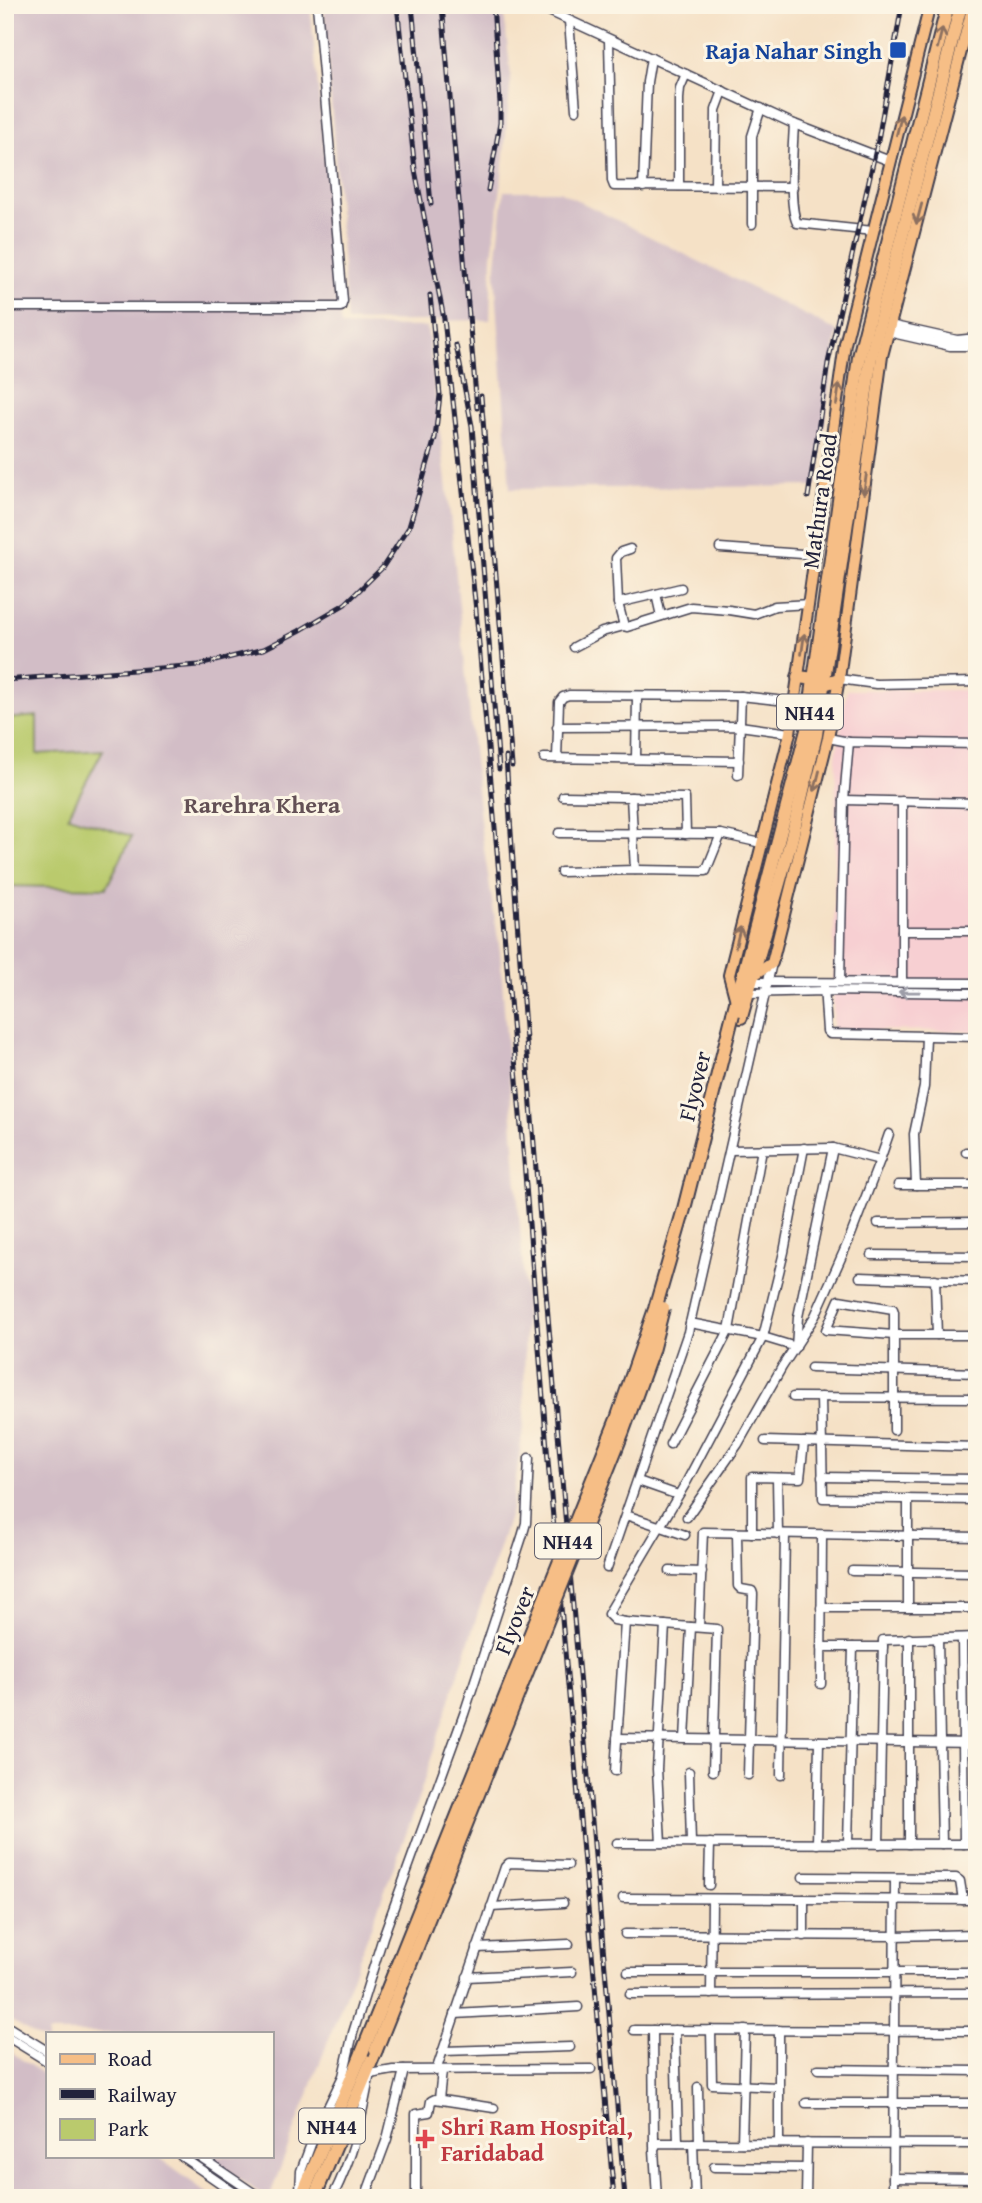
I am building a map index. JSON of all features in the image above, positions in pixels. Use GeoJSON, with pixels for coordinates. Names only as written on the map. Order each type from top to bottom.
{"type":"FeatureCollection","features":[{"type":"Feature","properties":{"kind":"highway","name":"Mathura Road"},"geometry":{"type":"LineString","coordinates":[[857,413],[859,357],[948,5]]}},
{"type":"Feature","properties":{"kind":"highway","name":"Mathura Road"},"geometry":{"type":"LineString","coordinates":[[737,1012],[819,682],[857,413],[961,5]]}},
{"type":"Feature","properties":{"kind":"highway"},"geometry":{"type":"LineString","coordinates":[[798,677],[819,682],[839,679]]}},
{"type":"Feature","properties":{"kind":"highway","name":"Mathura Road"},"geometry":{"type":"LineString","coordinates":[[752,983],[817,757],[819,682]]}},
{"type":"Feature","properties":{"kind":"highway","name":"Flyover"},"geometry":{"type":"LineString","coordinates":[[301,2198],[370,2060],[623,1432],[652,1351],[737,1012],[752,983]]}},
{"type":"Feature","properties":{"kind":"highway","name":"NH44"},"geometry":{"type":"LineString","coordinates":[[314,2198],[370,2060]]}},
{"type":"Feature","properties":{"kind":"main road"},"geometry":{"type":"LineString","coordinates":[[737,1012],[729,975],[790,733],[845,344],[930,5]]}},
{"type":"Feature","properties":{"kind":"main road"},"geometry":{"type":"LineString","coordinates":[[752,983],[772,963],[817,757],[828,738],[839,679],[882,356],[973,5]]}},
{"type":"Feature","properties":{"kind":"street"},"geometry":{"type":"LineString","coordinates":[[5,307],[341,307],[343,301],[317,5]]}},
{"type":"Feature","properties":{"kind":"street"},"geometry":{"type":"LineString","coordinates":[[536,5],[794,124],[890,161]]}},
{"type":"Feature","properties":{"kind":"street"},"geometry":{"type":"LineString","coordinates":[[569,21],[576,110]]}},
{"type":"Feature","properties":{"kind":"street"},"geometry":{"type":"LineString","coordinates":[[609,40],[612,184],[618,187],[793,187]]}},
{"type":"Feature","properties":{"kind":"street"},"geometry":{"type":"LineString","coordinates":[[643,187],[647,82],[651,58]]}},
{"type":"Feature","properties":{"kind":"street"},"geometry":{"type":"LineString","coordinates":[[679,186],[679,99],[680,88],[687,74]]}},
{"type":"Feature","properties":{"kind":"street"},"geometry":{"type":"LineString","coordinates":[[715,186],[716,110],[723,91]]}},
{"type":"Feature","properties":{"kind":"street"},"geometry":{"type":"LineString","coordinates":[[752,224],[752,136],[761,108]]}},
{"type":"Feature","properties":{"kind":"street"},"geometry":{"type":"LineString","coordinates":[[794,124],[793,187],[794,217],[797,223],[873,231]]}},
{"type":"Feature","properties":{"kind":"street"},"geometry":{"type":"LineString","coordinates":[[889,328],[957,340],[977,338]]}},
{"type":"Feature","properties":{"kind":"street"},"geometry":{"type":"LineString","coordinates":[[889,328],[950,346],[977,346]]}},
{"type":"Feature","properties":{"kind":"street"},"geometry":{"type":"LineString","coordinates":[[720,548],[816,555]]}},
{"type":"Feature","properties":{"kind":"street"},"geometry":{"type":"LineString","coordinates":[[624,626],[618,603],[616,558],[621,552],[630,549]]}},
{"type":"Feature","properties":{"kind":"street"},"geometry":{"type":"LineString","coordinates":[[618,603],[681,588]]}},
{"type":"Feature","properties":{"kind":"street"},"geometry":{"type":"LineString","coordinates":[[656,594],[661,616]]}},
{"type":"Feature","properties":{"kind":"street"},"geometry":{"type":"LineString","coordinates":[[574,647],[602,632],[691,607],[754,614],[775,606],[808,604]]}},
{"type":"Feature","properties":{"kind":"street"},"geometry":{"type":"LineString","coordinates":[[839,679],[876,684],[977,682]]}},
{"type":"Feature","properties":{"kind":"street"},"geometry":{"type":"LineString","coordinates":[[557,758],[559,702],[566,696],[741,696],[795,702]]}},
{"type":"Feature","properties":{"kind":"street"},"geometry":{"type":"LineString","coordinates":[[738,775],[741,696]]}},
{"type":"Feature","properties":{"kind":"street"},"geometry":{"type":"LineString","coordinates":[[636,758],[637,697]]}},
{"type":"Feature","properties":{"kind":"street"},"geometry":{"type":"LineString","coordinates":[[557,727],[740,726],[790,733]]}},
{"type":"Feature","properties":{"kind":"street"},"geometry":{"type":"LineString","coordinates":[[828,738],[849,741],[977,744]]}},
{"type":"Feature","properties":{"kind":"street"},"geometry":{"type":"LineString","coordinates":[[840,981],[844,800],[849,741]]}},
{"type":"Feature","properties":{"kind":"street"},"geometry":{"type":"LineString","coordinates":[[544,758],[739,761]]}},
{"type":"Feature","properties":{"kind":"street"},"geometry":{"type":"LineString","coordinates":[[563,796],[685,798],[685,834]]}},
{"type":"Feature","properties":{"kind":"street"},"geometry":{"type":"LineString","coordinates":[[631,797],[635,870]]}},
{"type":"Feature","properties":{"kind":"street"},"geometry":{"type":"LineString","coordinates":[[844,800],[977,803]]}},
{"type":"Feature","properties":{"kind":"street"},"geometry":{"type":"LineString","coordinates":[[902,801],[902,982]]}},
{"type":"Feature","properties":{"kind":"street"},"geometry":{"type":"LineString","coordinates":[[559,833],[721,834],[761,843]]}},
{"type":"Feature","properties":{"kind":"street"},"geometry":{"type":"LineString","coordinates":[[561,872],[706,871],[721,834]]}},
{"type":"Feature","properties":{"kind":"street"},"geometry":{"type":"LineString","coordinates":[[902,931],[977,930]]}},
{"type":"Feature","properties":{"kind":"street"},"geometry":{"type":"LineString","coordinates":[[607,1568],[690,1323],[772,963]]}},
{"type":"Feature","properties":{"kind":"street"},"geometry":{"type":"LineString","coordinates":[[824,981],[827,1031],[830,1034],[977,1037]]}},
{"type":"Feature","properties":{"kind":"street"},"geometry":{"type":"LineString","coordinates":[[752,983],[977,983]]}},
{"type":"Feature","properties":{"kind":"street"},"geometry":{"type":"LineString","coordinates":[[752,983],[766,992],[977,993]]}},
{"type":"Feature","properties":{"kind":"street"},"geometry":{"type":"LineString","coordinates":[[916,1185],[914,1134],[924,1087],[926,1036]]}},
{"type":"Feature","properties":{"kind":"street"},"geometry":{"type":"LineString","coordinates":[[687,1517],[738,1444],[815,1316],[849,1240],[888,1134]]}},
{"type":"Feature","properties":{"kind":"street"},"geometry":{"type":"LineString","coordinates":[[713,1771],[716,1628],[625,1622],[611,1618],[608,1614],[678,1494],[763,1337],[784,1252],[804,1147]]}},
{"type":"Feature","properties":{"kind":"street"},"geometry":{"type":"LineString","coordinates":[[731,1150],[833,1148],[880,1160]]}},
{"type":"Feature","properties":{"kind":"street"},"geometry":{"type":"LineString","coordinates":[[796,1347],[798,1317],[833,1148]]}},
{"type":"Feature","properties":{"kind":"street"},"geometry":{"type":"LineString","coordinates":[[670,1444],[729,1330],[762,1149]]}},
{"type":"Feature","properties":{"kind":"street"},"geometry":{"type":"LineString","coordinates":[[967,1152],[977,1153]]}},
{"type":"Feature","properties":{"kind":"street"},"geometry":{"type":"LineString","coordinates":[[898,1185],[977,1185]]}},
{"type":"Feature","properties":{"kind":"street"},"geometry":{"type":"LineString","coordinates":[[878,1223],[977,1222]]}},
{"type":"Feature","properties":{"kind":"street"},"geometry":{"type":"LineString","coordinates":[[872,1255],[977,1256]]}},
{"type":"Feature","properties":{"kind":"street"},"geometry":{"type":"LineString","coordinates":[[860,1277],[977,1281]]}},
{"type":"Feature","properties":{"kind":"street"},"geometry":{"type":"LineString","coordinates":[[935,1279],[937,1335]]}},
{"type":"Feature","properties":{"kind":"street"},"geometry":{"type":"LineString","coordinates":[[894,1430],[892,1370],[894,1335],[894,1312],[890,1307],[839,1300],[826,1330],[894,1335],[977,1335]]}},
{"type":"Feature","properties":{"kind":"street"},"geometry":{"type":"LineString","coordinates":[[690,1323],[763,1337],[796,1347]]}},
{"type":"Feature","properties":{"kind":"street"},"geometry":{"type":"LineString","coordinates":[[811,1368],[977,1373]]}},
{"type":"Feature","properties":{"kind":"street"},"geometry":{"type":"LineString","coordinates":[[793,1397],[977,1398]]}},
{"type":"Feature","properties":{"kind":"street"},"geometry":{"type":"LineString","coordinates":[[821,1397],[822,1494],[826,1499],[977,1500]]}},
{"type":"Feature","properties":{"kind":"street"},"geometry":{"type":"LineString","coordinates":[[765,1441],[977,1447]]}},
{"type":"Feature","properties":{"kind":"street"},"geometry":{"type":"LineString","coordinates":[[752,1533],[751,1479],[802,1477],[804,1442]]}},
{"type":"Feature","properties":{"kind":"street"},"geometry":{"type":"LineString","coordinates":[[301,2198],[301,2171],[314,2136],[343,2076],[383,1937],[464,1714],[522,1537],[526,1523],[529,1458]]}},
{"type":"Feature","properties":{"kind":"street"},"geometry":{"type":"LineString","coordinates":[[822,1477],[977,1479]]}},
{"type":"Feature","properties":{"kind":"street"},"geometry":{"type":"LineString","coordinates":[[778,1478],[781,1534],[781,1775]]}},
{"type":"Feature","properties":{"kind":"street"},"geometry":{"type":"LineString","coordinates":[[638,1481],[678,1494]]}},
{"type":"Feature","properties":{"kind":"street"},"geometry":{"type":"LineString","coordinates":[[908,1499],[908,1608]]}},
{"type":"Feature","properties":{"kind":"street"},"geometry":{"type":"LineString","coordinates":[[626,1516],[685,1535]]}},
{"type":"Feature","properties":{"kind":"street"},"geometry":{"type":"LineString","coordinates":[[685,1739],[702,1572],[703,1532],[977,1537]]}},
{"type":"Feature","properties":{"kind":"street"},"geometry":{"type":"LineString","coordinates":[[737,1533],[738,1586],[752,1591],[753,1594],[748,1775]]}},
{"type":"Feature","properties":{"kind":"street"},"geometry":{"type":"LineString","coordinates":[[821,1684],[822,1536]]}},
{"type":"Feature","properties":{"kind":"street"},"geometry":{"type":"LineString","coordinates":[[670,1571],[702,1572]]}},
{"type":"Feature","properties":{"kind":"street"},"geometry":{"type":"LineString","coordinates":[[852,1571],[977,1573]]}},
{"type":"Feature","properties":{"kind":"street"},"geometry":{"type":"LineString","coordinates":[[821,1608],[977,1608]]}},
{"type":"Feature","properties":{"kind":"street"},"geometry":{"type":"LineString","coordinates":[[615,1771],[625,1622]]}},
{"type":"Feature","properties":{"kind":"street"},"geometry":{"type":"LineString","coordinates":[[661,1843],[657,1769],[665,1625]]}},
{"type":"Feature","properties":{"kind":"street"},"geometry":{"type":"LineString","coordinates":[[879,1844],[884,1639],[977,1637]]}},
{"type":"Feature","properties":{"kind":"street"},"geometry":{"type":"LineString","coordinates":[[909,1638],[909,1844]]}},
{"type":"Feature","properties":{"kind":"street"},"geometry":{"type":"LineString","coordinates":[[938,1638],[942,1844]]}},
{"type":"Feature","properties":{"kind":"street"},"geometry":{"type":"LineString","coordinates":[[962,1638],[964,1844]]}},
{"type":"Feature","properties":{"kind":"street"},"geometry":{"type":"LineString","coordinates":[[821,1647],[883,1647]]}},
{"type":"Feature","properties":{"kind":"street"},"geometry":{"type":"LineString","coordinates":[[848,1844],[853,1647]]}},
{"type":"Feature","properties":{"kind":"street"},"geometry":{"type":"LineString","coordinates":[[617,1738],[977,1743]]}},
{"type":"Feature","properties":{"kind":"street"},"geometry":{"type":"LineString","coordinates":[[817,1844],[819,1741]]}},
{"type":"Feature","properties":{"kind":"street"},"geometry":{"type":"LineString","coordinates":[[689,1772],[691,1843]]}},
{"type":"Feature","properties":{"kind":"street"},"geometry":{"type":"LineString","coordinates":[[617,1843],[977,1844]]}},
{"type":"Feature","properties":{"kind":"street"},"geometry":{"type":"LineString","coordinates":[[709,1885],[710,1843]]}},
{"type":"Feature","properties":{"kind":"street"},"geometry":{"type":"LineString","coordinates":[[439,2099],[439,2071],[443,2051],[506,1864],[568,1865]]}},
{"type":"Feature","properties":{"kind":"street"},"geometry":{"type":"LineString","coordinates":[[803,1877],[958,1878],[962,1900]]}},
{"type":"Feature","properties":{"kind":"street"},"geometry":{"type":"LineString","coordinates":[[893,2198],[895,1879]]}},
{"type":"Feature","properties":{"kind":"street"},"geometry":{"type":"LineString","coordinates":[[623,1898],[977,1900]]}},
{"type":"Feature","properties":{"kind":"street"},"geometry":{"type":"LineString","coordinates":[[711,1994],[712,1899]]}},
{"type":"Feature","properties":{"kind":"street"},"geometry":{"type":"LineString","coordinates":[[804,1899],[804,1936]]}},
{"type":"Feature","properties":{"kind":"street"},"geometry":{"type":"LineString","coordinates":[[491,1906],[563,1903]]}},
{"type":"Feature","properties":{"kind":"street"},"geometry":{"type":"LineString","coordinates":[[625,1934],[977,1934]]}},
{"type":"Feature","properties":{"kind":"street"},"geometry":{"type":"LineString","coordinates":[[477,1948],[569,1944]]}},
{"type":"Feature","properties":{"kind":"street"},"geometry":{"type":"LineString","coordinates":[[467,1977],[572,1972]]}},
{"type":"Feature","properties":{"kind":"street"},"geometry":{"type":"LineString","coordinates":[[628,1972],[977,1972]]}},
{"type":"Feature","properties":{"kind":"street"},"geometry":{"type":"LineString","coordinates":[[630,1994],[977,1993]]}},
{"type":"Feature","properties":{"kind":"street"},"geometry":{"type":"LineString","coordinates":[[455,2014],[578,2007]]}},
{"type":"Feature","properties":{"kind":"street"},"geometry":{"type":"LineString","coordinates":[[5,2025],[46,2050]]}},
{"type":"Feature","properties":{"kind":"street"},"geometry":{"type":"LineString","coordinates":[[634,2030],[977,2031]]}},
{"type":"Feature","properties":{"kind":"street"},"geometry":{"type":"LineString","coordinates":[[653,2030],[657,2198]]}},
{"type":"Feature","properties":{"kind":"street"},"geometry":{"type":"LineString","coordinates":[[675,2030],[678,2143]]}},
{"type":"Feature","properties":{"kind":"street"},"geometry":{"type":"LineString","coordinates":[[711,2030],[712,2084],[779,2087]]}},
{"type":"Feature","properties":{"kind":"street"},"geometry":{"type":"LineString","coordinates":[[742,2143],[745,2030]]}},
{"type":"Feature","properties":{"kind":"street"},"geometry":{"type":"LineString","coordinates":[[779,2030],[779,2143]]}},
{"type":"Feature","properties":{"kind":"street"},"geometry":{"type":"LineString","coordinates":[[5,2035],[46,2061]]}},
{"type":"Feature","properties":{"kind":"street"},"geometry":{"type":"LineString","coordinates":[[443,2051],[570,2047]]}},
{"type":"Feature","properties":{"kind":"street"},"geometry":{"type":"LineString","coordinates":[[332,2198],[355,2145],[370,2060],[404,2070],[591,2069]]}},
{"type":"Feature","properties":{"kind":"street"},"geometry":{"type":"LineString","coordinates":[[818,2069],[977,2071]]}},
{"type":"Feature","properties":{"kind":"street"},"geometry":{"type":"LineString","coordinates":[[365,2198],[387,2139],[404,2070]]}},
{"type":"Feature","properties":{"kind":"street"},"geometry":{"type":"LineString","coordinates":[[695,2198],[698,2087]]}},
{"type":"Feature","properties":{"kind":"street"},"geometry":{"type":"LineString","coordinates":[[416,2198],[417,2113],[429,2112],[432,2100],[439,2099],[494,2108]]}},
{"type":"Feature","properties":{"kind":"street"},"geometry":{"type":"LineString","coordinates":[[806,2103],[977,2103]]}},
{"type":"Feature","properties":{"kind":"street"},"geometry":{"type":"LineString","coordinates":[[654,2146],[657,2143],[977,2144]]}},
{"type":"Feature","properties":{"kind":"street"},"geometry":{"type":"LineString","coordinates":[[806,2198],[807,2143]]}},
{"type":"Feature","properties":{"kind":"street"},"geometry":{"type":"LineString","coordinates":[[184,2158],[242,2198]]}},
{"type":"Feature","properties":{"kind":"street"},"geometry":{"type":"LineString","coordinates":[[202,2158],[258,2197]]}},
{"type":"Feature","properties":{"kind":"street"},"geometry":{"type":"LineString","coordinates":[[714,2167],[806,2168]]}},
{"type":"Feature","properties":{"kind":"street"},"geometry":{"type":"LineString","coordinates":[[893,2178],[977,2179]]}},
{"type":"Feature","properties":{"kind":"shaded area"},"geometry":{"type":"Polygon","coordinates":[[[5,5],[310,5],[341,326],[427,327],[450,514],[481,830],[500,952],[525,1297],[524,1424],[511,1510],[412,1818],[269,2198],[212,2158],[273,2158],[273,2032],[46,2032],[46,2041],[5,2017],[5,5]]]}},
{"type":"Feature","properties":{"kind":"shaded area"},"geometry":{"type":"Polygon","coordinates":[[[324,5],[503,5],[511,77],[492,257],[490,320],[347,322],[324,5]]]}},
{"type":"Feature","properties":{"kind":"shaded area"},"geometry":{"type":"Polygon","coordinates":[[[504,191],[559,191],[837,331],[816,486],[510,489],[495,273],[504,191]]]}},
{"type":"Feature","properties":{"kind":"shaded area"},"geometry":{"type":"Polygon","coordinates":[[[847,690],[977,690],[977,1031],[833,1030],[836,756],[847,690]]]}},
{"type":"Feature","properties":{"kind":"shaded area"},"geometry":{"type":"Polygon","coordinates":[[[5,2048],[46,2076],[46,2158],[159,2158],[214,2198],[5,2198],[5,2048]]]}},
{"type":"Feature","properties":{"kind":"green space"},"geometry":{"type":"Polygon","coordinates":[[[37,716],[37,754],[103,750],[68,816],[132,836],[106,888],[5,886],[5,719],[37,716]]]}},
{"type":"Feature","properties":{"kind":"railway"},"geometry":{"type":"LineString","coordinates":[[397,5],[415,170],[444,319],[476,610],[614,2198]]}},
{"type":"Feature","properties":{"kind":"railway"},"geometry":{"type":"LineString","coordinates":[[412,5],[431,204]]}},
{"type":"Feature","properties":{"kind":"railway"},"geometry":{"type":"LineString","coordinates":[[442,5],[477,408]]}},
{"type":"Feature","properties":{"kind":"railway"},"geometry":{"type":"LineString","coordinates":[[488,190],[500,123],[493,5]]}},
{"type":"Feature","properties":{"kind":"railway"},"geometry":{"type":"LineString","coordinates":[[808,497],[828,363],[878,140],[902,5]]}},
{"type":"Feature","properties":{"kind":"railway"},"geometry":{"type":"LineString","coordinates":[[5,680],[199,665],[264,649],[345,604],[382,568],[409,527],[435,438],[440,395],[430,295]]}},
{"type":"Feature","properties":{"kind":"railway"},"geometry":{"type":"LineString","coordinates":[[456,345],[472,426],[499,769]]}},
{"type":"Feature","properties":{"kind":"railway"},"geometry":{"type":"LineString","coordinates":[[481,396],[512,766]]}},
{"type":"Feature","properties":{"kind":"railway"},"geometry":{"type":"LineString","coordinates":[[506,757],[546,1298],[625,2198]]}},
{"type":"Feature","properties":{"kind":"place","name":"Raja Nahar Singh"},"geometry":{"type":"Point","coordinates":[898,50]}},
{"type":"Feature","properties":{"kind":"place","name":"Shri Ram Hospital, Faridabad"},"geometry":{"type":"Point","coordinates":[425,2139]}},
{"type":"Feature","properties":{"kind":"district","name":"Rarehra Khera"},"geometry":{"type":"Point","coordinates":[262,804]}}]}
